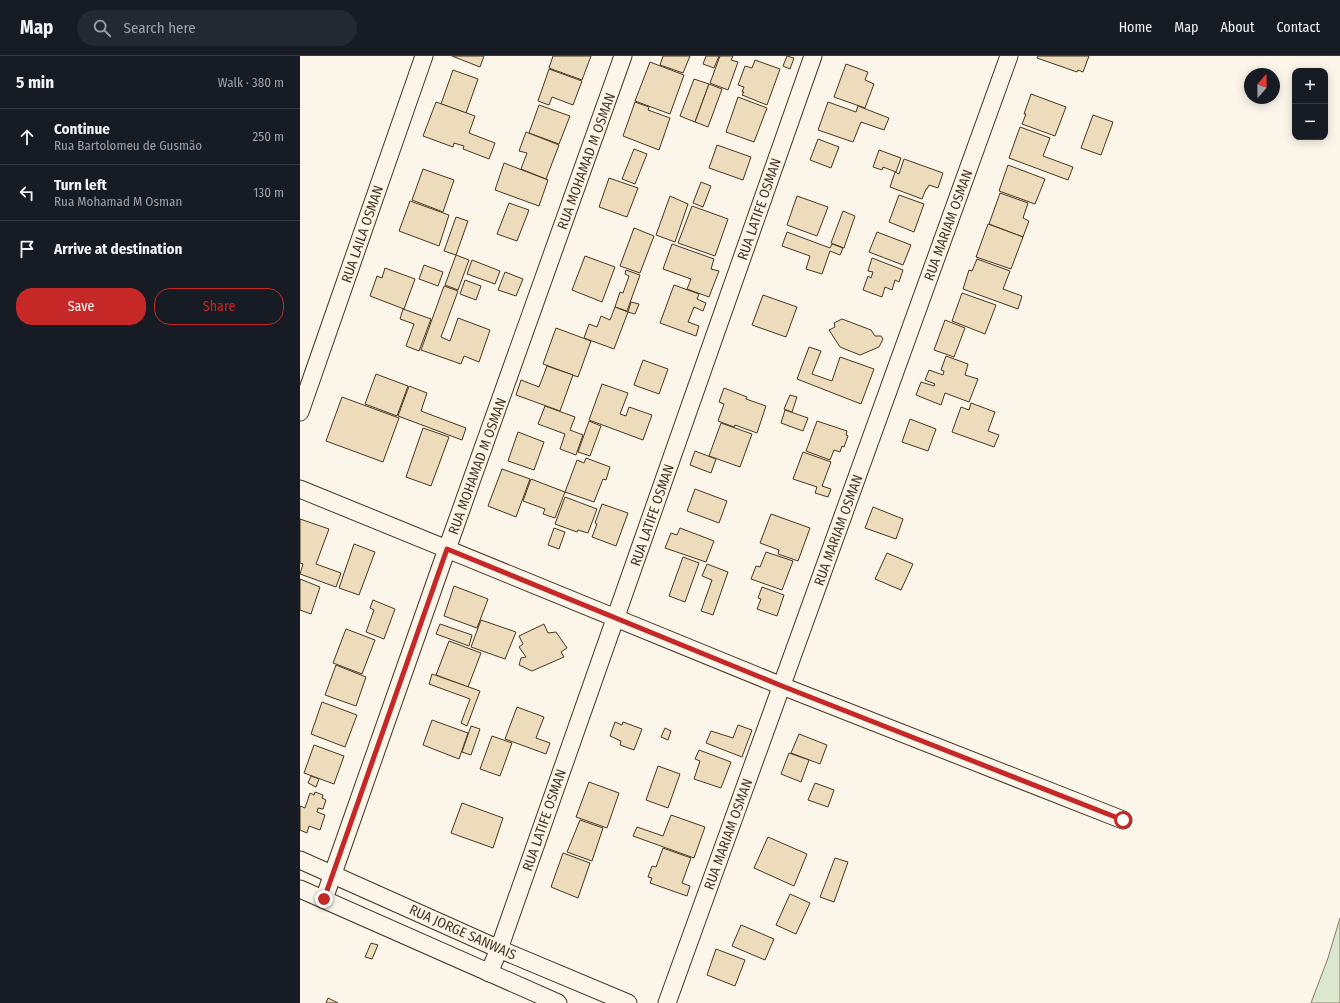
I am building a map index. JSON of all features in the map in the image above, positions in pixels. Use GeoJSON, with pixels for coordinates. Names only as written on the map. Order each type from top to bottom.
{"type":"FeatureCollection","features":[{"type":"Feature","properties":{"kind":"street","name":"RUA LAILA OSMAN"},"geometry":{"type":"LineString","coordinates":[[300,412],[424,56]]}},
{"type":"Feature","properties":{"kind":"street","name":"RUA MOHAMAD M OSMAN"},"geometry":{"type":"LineString","coordinates":[[324,899],[623,56]]}},
{"type":"Feature","properties":{"kind":"street","name":"RUA LATIFE OSMAN"},"geometry":{"type":"LineString","coordinates":[[489,972],[499,949],[813,56]]}},
{"type":"Feature","properties":{"kind":"street","name":"RUA MARIAM OSMAN"},"geometry":{"type":"LineString","coordinates":[[667,1003],[1009,56]]}},
{"type":"Feature","properties":{"kind":"street"},"geometry":{"type":"LineString","coordinates":[[300,489],[782,686],[1123,820]]}},
{"type":"Feature","properties":{"kind":"street","name":"RUA JORGE SANWAIS"},"geometry":{"type":"LineString","coordinates":[[300,860],[499,949],[628,1003]]}},
{"type":"Feature","properties":{"kind":"street","name":"RUA JORGE SANWAIS"},"geometry":{"type":"LineString","coordinates":[[300,889],[558,1003]]}},
{"type":"Feature","properties":{"kind":"green space"},"geometry":{"type":"Polygon","coordinates":[[[1340,918],[1340,1003],[1311,1003],[1328,958],[1340,918]]]}},
{"type":"Feature","properties":{"kind":"building"},"geometry":{"type":"Polygon","coordinates":[[[452,56],[484,56],[480,67],[452,56]]]}},
{"type":"Feature","properties":{"kind":"building"},"geometry":{"type":"Polygon","coordinates":[[[553,56],[591,56],[582,80],[549,68],[553,56]]]}},
{"type":"Feature","properties":{"kind":"building"},"geometry":{"type":"Polygon","coordinates":[[[663,56],[690,56],[683,73],[660,65],[663,56]]]}},
{"type":"Feature","properties":{"kind":"building"},"geometry":{"type":"Polygon","coordinates":[[[706,56],[719,56],[714,68],[703,64],[706,56]]]}},
{"type":"Feature","properties":{"kind":"building"},"geometry":{"type":"Polygon","coordinates":[[[720,56],[733,56],[731,60],[738,62],[728,90],[710,83],[720,56]]]}},
{"type":"Feature","properties":{"kind":"building"},"geometry":{"type":"Polygon","coordinates":[[[787,56],[794,58],[790,69],[783,66],[787,56]]]}},
{"type":"Feature","properties":{"kind":"building"},"geometry":{"type":"Polygon","coordinates":[[[1038,56],[1089,56],[1083,72],[1078,70],[1077,72],[1037,58],[1038,56]]]}},
{"type":"Feature","properties":{"kind":"building"},"geometry":{"type":"Polygon","coordinates":[[[755,60],[780,69],[767,105],[742,95],[744,92],[742,92],[744,87],[738,85],[745,66],[752,68],[755,60]]]}},
{"type":"Feature","properties":{"kind":"building"},"geometry":{"type":"Polygon","coordinates":[[[650,62],[684,75],[670,114],[635,101],[650,62]]]}},
{"type":"Feature","properties":{"kind":"building"},"geometry":{"type":"Polygon","coordinates":[[[846,64],[868,72],[865,80],[874,84],[865,108],[834,97],[846,64]]]}},
{"type":"Feature","properties":{"kind":"building"},"geometry":{"type":"Polygon","coordinates":[[[549,69],[582,81],[573,105],[552,97],[549,105],[538,101],[549,69]]]}},
{"type":"Feature","properties":{"kind":"building"},"geometry":{"type":"Polygon","coordinates":[[[453,70],[478,79],[466,113],[441,104],[453,70]]]}},
{"type":"Feature","properties":{"kind":"building"},"geometry":{"type":"Polygon","coordinates":[[[694,79],[709,84],[695,122],[680,116],[694,79]]]}},
{"type":"Feature","properties":{"kind":"building"},"geometry":{"type":"Polygon","coordinates":[[[709,84],[722,89],[708,127],[695,122],[709,84]]]}},
{"type":"Feature","properties":{"kind":"building"},"geometry":{"type":"Polygon","coordinates":[[[1031,94],[1066,107],[1055,136],[1022,124],[1031,94]]]}},
{"type":"Feature","properties":{"kind":"building"},"geometry":{"type":"Polygon","coordinates":[[[738,97],[767,108],[754,142],[726,132],[738,97]]]}},
{"type":"Feature","properties":{"kind":"building"},"geometry":{"type":"Polygon","coordinates":[[[436,102],[475,116],[469,133],[495,143],[489,159],[463,149],[464,146],[454,143],[453,147],[423,136],[436,102]]]}},
{"type":"Feature","properties":{"kind":"building"},"geometry":{"type":"Polygon","coordinates":[[[635,102],[649,107],[648,110],[670,118],[659,150],[623,136],[635,102]]]}},
{"type":"Feature","properties":{"kind":"building"},"geometry":{"type":"Polygon","coordinates":[[[828,102],[856,112],[858,106],[889,118],[884,130],[861,122],[853,142],[818,130],[828,102]]]}},
{"type":"Feature","properties":{"kind":"building"},"geometry":{"type":"Polygon","coordinates":[[[539,105],[570,116],[559,144],[529,133],[539,105]]]}},
{"type":"Feature","properties":{"kind":"building"},"geometry":{"type":"Polygon","coordinates":[[[1093,115],[1113,122],[1101,155],[1081,148],[1093,115]]]}},
{"type":"Feature","properties":{"kind":"building"},"geometry":{"type":"Polygon","coordinates":[[[1020,127],[1050,138],[1043,156],[1073,167],[1068,180],[1009,158],[1020,127]]]}},
{"type":"Feature","properties":{"kind":"building"},"geometry":{"type":"Polygon","coordinates":[[[526,132],[559,145],[546,179],[521,169],[527,153],[519,151],[526,132]]]}},
{"type":"Feature","properties":{"kind":"building"},"geometry":{"type":"Polygon","coordinates":[[[818,139],[839,147],[831,168],[810,160],[818,139]]]}},
{"type":"Feature","properties":{"kind":"building"},"geometry":{"type":"Polygon","coordinates":[[[717,145],[751,157],[743,180],[709,168],[717,145]]]}},
{"type":"Feature","properties":{"kind":"building"},"geometry":{"type":"Polygon","coordinates":[[[634,149],[647,154],[635,184],[622,179],[634,149]]]}},
{"type":"Feature","properties":{"kind":"building"},"geometry":{"type":"Polygon","coordinates":[[[879,150],[901,158],[896,172],[883,167],[882,170],[873,167],[879,150]]]}},
{"type":"Feature","properties":{"kind":"building"},"geometry":{"type":"Polygon","coordinates":[[[904,159],[943,173],[938,188],[929,185],[922,199],[890,187],[895,172],[899,174],[904,159]]]}},
{"type":"Feature","properties":{"kind":"building"},"geometry":{"type":"Polygon","coordinates":[[[504,163],[548,180],[539,206],[495,190],[504,163]]]}},
{"type":"Feature","properties":{"kind":"building"},"geometry":{"type":"Polygon","coordinates":[[[1008,165],[1045,179],[1035,204],[999,191],[1008,165]]]}},
{"type":"Feature","properties":{"kind":"building"},"geometry":{"type":"Polygon","coordinates":[[[423,169],[454,180],[443,212],[412,200],[423,169]]]}},
{"type":"Feature","properties":{"kind":"building"},"geometry":{"type":"Polygon","coordinates":[[[609,178],[638,188],[627,217],[599,207],[609,178]]]}},
{"type":"Feature","properties":{"kind":"building"},"geometry":{"type":"Polygon","coordinates":[[[701,182],[711,186],[703,207],[693,203],[701,182]]]}},
{"type":"Feature","properties":{"kind":"building"},"geometry":{"type":"Polygon","coordinates":[[[1000,193],[1028,203],[1023,218],[1029,221],[1023,237],[989,224],[1000,193]]]}},
{"type":"Feature","properties":{"kind":"building"},"geometry":{"type":"Polygon","coordinates":[[[899,195],[924,204],[914,232],[889,222],[899,195]]]}},
{"type":"Feature","properties":{"kind":"building"},"geometry":{"type":"Polygon","coordinates":[[[670,196],[688,204],[675,242],[656,235],[670,196]]]}},
{"type":"Feature","properties":{"kind":"building"},"geometry":{"type":"Polygon","coordinates":[[[797,196],[828,207],[817,236],[787,225],[797,196]]]}},
{"type":"Feature","properties":{"kind":"building"},"geometry":{"type":"Polygon","coordinates":[[[410,201],[449,215],[439,246],[399,231],[410,201]]]}},
{"type":"Feature","properties":{"kind":"building"},"geometry":{"type":"Polygon","coordinates":[[[509,203],[529,210],[517,241],[497,234],[509,203]]]}},
{"type":"Feature","properties":{"kind":"building"},"geometry":{"type":"Polygon","coordinates":[[[692,206],[728,219],[715,256],[678,243],[692,206]]]}},
{"type":"Feature","properties":{"kind":"building"},"geometry":{"type":"Polygon","coordinates":[[[843,211],[855,216],[844,248],[831,243],[843,211]]]}},
{"type":"Feature","properties":{"kind":"building"},"geometry":{"type":"Polygon","coordinates":[[[456,217],[468,221],[456,255],[444,251],[456,217]]]}},
{"type":"Feature","properties":{"kind":"building"},"geometry":{"type":"Polygon","coordinates":[[[988,224],[1023,237],[1011,269],[976,257],[988,224]]]}},
{"type":"Feature","properties":{"kind":"building"},"geometry":{"type":"Polygon","coordinates":[[[634,228],[654,236],[640,273],[620,266],[634,228]]]}},
{"type":"Feature","properties":{"kind":"building"},"geometry":{"type":"Polygon","coordinates":[[[787,232],[830,248],[832,244],[843,248],[840,255],[830,251],[822,274],[806,269],[810,256],[782,246],[787,232]]]}},
{"type":"Feature","properties":{"kind":"building"},"geometry":{"type":"Polygon","coordinates":[[[877,232],[911,245],[903,265],[869,252],[877,232]]]}},
{"type":"Feature","properties":{"kind":"building"},"geometry":{"type":"Polygon","coordinates":[[[672,244],[714,259],[711,269],[719,271],[709,297],[687,289],[691,279],[663,269],[672,244]]]}},
{"type":"Feature","properties":{"kind":"building"},"geometry":{"type":"Polygon","coordinates":[[[456,255],[469,260],[458,290],[445,285],[456,255]]]}},
{"type":"Feature","properties":{"kind":"building"},"geometry":{"type":"Polygon","coordinates":[[[585,256],[615,267],[602,302],[572,290],[585,256]]]}},
{"type":"Feature","properties":{"kind":"building"},"geometry":{"type":"Polygon","coordinates":[[[872,258],[903,270],[899,282],[895,280],[892,290],[885,287],[882,297],[863,290],[868,276],[871,278],[873,272],[868,271],[872,258]]]}},
{"type":"Feature","properties":{"kind":"building"},"geometry":{"type":"Polygon","coordinates":[[[977,259],[1010,271],[1003,289],[1022,296],[1018,309],[963,289],[969,270],[972,271],[977,259]]]}},
{"type":"Feature","properties":{"kind":"building"},"geometry":{"type":"Polygon","coordinates":[[[472,260],[500,271],[495,284],[467,274],[472,260]]]}},
{"type":"Feature","properties":{"kind":"building"},"geometry":{"type":"Polygon","coordinates":[[[424,265],[443,272],[438,286],[419,279],[424,265]]]}},
{"type":"Feature","properties":{"kind":"building"},"geometry":{"type":"Polygon","coordinates":[[[385,268],[415,279],[404,309],[370,296],[377,276],[382,278],[385,268]]]}},
{"type":"Feature","properties":{"kind":"building"},"geometry":{"type":"Polygon","coordinates":[[[626,270],[640,275],[627,311],[615,307],[620,292],[623,293],[629,276],[625,274],[626,270]]]}},
{"type":"Feature","properties":{"kind":"building"},"geometry":{"type":"Polygon","coordinates":[[[505,272],[523,279],[516,296],[498,290],[505,272]]]}},
{"type":"Feature","properties":{"kind":"building"},"geometry":{"type":"Polygon","coordinates":[[[465,280],[481,286],[476,300],[460,294],[465,280]]]}},
{"type":"Feature","properties":{"kind":"building"},"geometry":{"type":"Polygon","coordinates":[[[674,285],[699,294],[697,299],[706,303],[703,311],[694,307],[688,322],[699,326],[696,336],[660,323],[674,285]]]}},
{"type":"Feature","properties":{"kind":"building"},"geometry":{"type":"Polygon","coordinates":[[[444,286],[458,291],[441,337],[450,341],[458,318],[490,330],[479,362],[464,356],[461,364],[421,350],[444,286]]]}},
{"type":"Feature","properties":{"kind":"building"},"geometry":{"type":"Polygon","coordinates":[[[962,293],[996,305],[985,334],[952,321],[962,293]]]}},
{"type":"Feature","properties":{"kind":"building"},"geometry":{"type":"Polygon","coordinates":[[[763,295],[797,307],[786,337],[752,325],[763,295]]]}},
{"type":"Feature","properties":{"kind":"building"},"geometry":{"type":"Polygon","coordinates":[[[631,302],[639,304],[635,314],[628,312],[631,302]]]}},
{"type":"Feature","properties":{"kind":"building"},"geometry":{"type":"Polygon","coordinates":[[[615,307],[628,312],[614,349],[584,338],[589,324],[597,327],[601,316],[610,320],[615,307]]]}},
{"type":"Feature","properties":{"kind":"building"},"geometry":{"type":"Polygon","coordinates":[[[403,309],[431,319],[419,351],[406,346],[414,324],[400,319],[403,309]]]}},
{"type":"Feature","properties":{"kind":"building"},"geometry":{"type":"Polygon","coordinates":[[[842,319],[871,330],[875,336],[881,336],[883,339],[879,347],[860,355],[840,347],[829,330],[835,327],[834,323],[842,319]]]}},
{"type":"Feature","properties":{"kind":"building"},"geometry":{"type":"Polygon","coordinates":[[[945,320],[965,328],[954,357],[934,350],[945,320]]]}},
{"type":"Feature","properties":{"kind":"building"},"geometry":{"type":"Polygon","coordinates":[[[556,328],[591,341],[578,377],[543,364],[556,328]]]}},
{"type":"Feature","properties":{"kind":"building"},"geometry":{"type":"Polygon","coordinates":[[[809,347],[821,351],[812,374],[832,381],[840,357],[874,369],[861,404],[797,379],[809,347]]]}},
{"type":"Feature","properties":{"kind":"building"},"geometry":{"type":"Polygon","coordinates":[[[946,356],[968,364],[965,375],[978,379],[969,402],[945,393],[941,405],[916,395],[921,382],[934,386],[935,384],[925,380],[929,370],[943,375],[944,371],[941,370],[946,356]]]}},
{"type":"Feature","properties":{"kind":"building"},"geometry":{"type":"Polygon","coordinates":[[[643,360],[668,369],[659,394],[634,385],[643,360]]]}},
{"type":"Feature","properties":{"kind":"building"},"geometry":{"type":"Polygon","coordinates":[[[547,366],[573,375],[560,411],[516,395],[521,380],[539,387],[547,366]]]}},
{"type":"Feature","properties":{"kind":"building"},"geometry":{"type":"Polygon","coordinates":[[[376,374],[408,386],[397,416],[365,404],[376,374]]]}},
{"type":"Feature","properties":{"kind":"building"},"geometry":{"type":"Polygon","coordinates":[[[602,384],[628,393],[620,414],[626,416],[629,407],[652,415],[643,440],[589,420],[602,384]]]}},
{"type":"Feature","properties":{"kind":"building"},"geometry":{"type":"Polygon","coordinates":[[[409,386],[427,393],[421,411],[466,428],[462,440],[398,416],[409,386]]]}},
{"type":"Feature","properties":{"kind":"building"},"geometry":{"type":"Polygon","coordinates":[[[724,388],[747,397],[746,399],[766,406],[757,433],[718,421],[724,404],[719,402],[724,388]]]}},
{"type":"Feature","properties":{"kind":"building"},"geometry":{"type":"Polygon","coordinates":[[[790,395],[797,397],[792,412],[784,409],[790,395]]]}},
{"type":"Feature","properties":{"kind":"building"},"geometry":{"type":"Polygon","coordinates":[[[342,397],[399,418],[383,462],[326,441],[342,397]]]}},
{"type":"Feature","properties":{"kind":"building"},"geometry":{"type":"Polygon","coordinates":[[[971,403],[995,412],[988,431],[999,435],[994,447],[952,432],[961,407],[969,410],[971,403]]]}},
{"type":"Feature","properties":{"kind":"building"},"geometry":{"type":"Polygon","coordinates":[[[545,406],[575,417],[570,430],[583,435],[576,455],[560,449],[565,434],[538,424],[545,406]]]}},
{"type":"Feature","properties":{"kind":"building"},"geometry":{"type":"Polygon","coordinates":[[[785,410],[808,418],[803,431],[781,423],[785,410]]]}},
{"type":"Feature","properties":{"kind":"building"},"geometry":{"type":"Polygon","coordinates":[[[910,419],[936,429],[928,451],[902,442],[910,419]]]}},
{"type":"Feature","properties":{"kind":"building"},"geometry":{"type":"Polygon","coordinates":[[[589,421],[601,426],[590,456],[578,452],[589,421]]]}},
{"type":"Feature","properties":{"kind":"building"},"geometry":{"type":"Polygon","coordinates":[[[817,421],[847,431],[846,435],[848,436],[844,447],[842,446],[840,452],[834,450],[830,460],[806,451],[817,421]]]}},
{"type":"Feature","properties":{"kind":"building"},"geometry":{"type":"Polygon","coordinates":[[[721,423],[752,434],[740,467],[709,456],[721,423]]]}},
{"type":"Feature","properties":{"kind":"building"},"geometry":{"type":"Polygon","coordinates":[[[423,428],[449,437],[431,486],[406,477],[423,428]]]}},
{"type":"Feature","properties":{"kind":"building"},"geometry":{"type":"Polygon","coordinates":[[[518,432],[544,442],[534,470],[508,461],[518,432]]]}},
{"type":"Feature","properties":{"kind":"building"},"geometry":{"type":"Polygon","coordinates":[[[695,451],[716,459],[711,473],[690,465],[695,451]]]}},
{"type":"Feature","properties":{"kind":"building"},"geometry":{"type":"Polygon","coordinates":[[[803,452],[831,462],[822,486],[831,489],[828,497],[815,493],[817,487],[793,479],[803,452]]]}},
{"type":"Feature","properties":{"kind":"building"},"geometry":{"type":"Polygon","coordinates":[[[586,458],[610,467],[606,480],[603,479],[594,502],[565,492],[577,460],[584,463],[586,458]]]}},
{"type":"Feature","properties":{"kind":"building"},"geometry":{"type":"Polygon","coordinates":[[[502,469],[530,479],[516,517],[488,506],[502,469]]]}},
{"type":"Feature","properties":{"kind":"building"},"geometry":{"type":"Polygon","coordinates":[[[531,479],[565,492],[555,518],[543,514],[545,509],[523,501],[531,479]]]}},
{"type":"Feature","properties":{"kind":"building"},"geometry":{"type":"Polygon","coordinates":[[[695,489],[727,501],[719,523],[687,511],[695,489]]]}},
{"type":"Feature","properties":{"kind":"building"},"geometry":{"type":"Polygon","coordinates":[[[565,497],[597,509],[588,533],[578,530],[577,532],[555,524],[565,497]]]}},
{"type":"Feature","properties":{"kind":"building"},"geometry":{"type":"Polygon","coordinates":[[[602,504],[628,513],[616,546],[592,537],[602,504]]]}},
{"type":"Feature","properties":{"kind":"building"},"geometry":{"type":"Polygon","coordinates":[[[873,507],[903,519],[896,539],[865,528],[873,507]]]}},
{"type":"Feature","properties":{"kind":"building"},"geometry":{"type":"Polygon","coordinates":[[[771,514],[810,528],[798,561],[778,554],[779,550],[760,543],[771,514]]]}},
{"type":"Feature","properties":{"kind":"building"},"geometry":{"type":"Polygon","coordinates":[[[300,519],[329,529],[316,564],[341,573],[336,587],[300,574],[303,564],[300,563],[300,519]]]}},
{"type":"Feature","properties":{"kind":"building"},"geometry":{"type":"Polygon","coordinates":[[[554,528],[565,532],[559,549],[548,545],[554,528]]]}},
{"type":"Feature","properties":{"kind":"building"},"geometry":{"type":"Polygon","coordinates":[[[680,528],[714,541],[706,562],[665,548],[671,533],[677,535],[680,528]]]}},
{"type":"Feature","properties":{"kind":"building"},"geometry":{"type":"Polygon","coordinates":[[[354,544],[375,552],[359,595],[339,588],[354,544]]]}},
{"type":"Feature","properties":{"kind":"building"},"geometry":{"type":"Polygon","coordinates":[[[766,552],[793,561],[782,590],[751,579],[756,566],[760,567],[766,552]]]}},
{"type":"Feature","properties":{"kind":"building"},"geometry":{"type":"Polygon","coordinates":[[[887,553],[913,564],[901,590],[875,579],[887,553]]]}},
{"type":"Feature","properties":{"kind":"building"},"geometry":{"type":"Polygon","coordinates":[[[683,557],[699,563],[685,602],[669,596],[683,557]]]}},
{"type":"Feature","properties":{"kind":"building"},"geometry":{"type":"Polygon","coordinates":[[[707,564],[728,572],[713,615],[701,611],[712,580],[702,576],[707,564]]]}},
{"type":"Feature","properties":{"kind":"building"},"geometry":{"type":"Polygon","coordinates":[[[300,579],[320,587],[311,614],[300,610],[300,579]]]}},
{"type":"Feature","properties":{"kind":"building"},"geometry":{"type":"Polygon","coordinates":[[[454,586],[488,599],[477,628],[444,616],[454,586]]]}},
{"type":"Feature","properties":{"kind":"building"},"geometry":{"type":"Polygon","coordinates":[[[762,587],[784,595],[777,616],[757,609],[761,599],[758,598],[762,587]]]}},
{"type":"Feature","properties":{"kind":"building"},"geometry":{"type":"Polygon","coordinates":[[[373,600],[395,609],[384,639],[366,632],[374,610],[370,608],[373,600]]]}},
{"type":"Feature","properties":{"kind":"building"},"geometry":{"type":"Polygon","coordinates":[[[481,620],[516,632],[505,659],[471,647],[481,620]]]}},
{"type":"Feature","properties":{"kind":"building"},"geometry":{"type":"Polygon","coordinates":[[[440,624],[472,635],[469,646],[436,634],[440,624]]]}},
{"type":"Feature","properties":{"kind":"building"},"geometry":{"type":"Polygon","coordinates":[[[544,624],[548,633],[556,632],[567,648],[561,652],[564,657],[532,671],[519,665],[521,658],[526,657],[519,647],[523,644],[519,636],[544,624]]]}},
{"type":"Feature","properties":{"kind":"building"},"geometry":{"type":"Polygon","coordinates":[[[346,629],[375,640],[362,674],[333,663],[346,629]]]}},
{"type":"Feature","properties":{"kind":"building"},"geometry":{"type":"Polygon","coordinates":[[[449,641],[481,653],[468,687],[436,675],[449,641]]]}},
{"type":"Feature","properties":{"kind":"building"},"geometry":{"type":"Polygon","coordinates":[[[336,665],[366,677],[356,706],[325,695],[336,665]]]}},
{"type":"Feature","properties":{"kind":"building"},"geometry":{"type":"Polygon","coordinates":[[[432,674],[480,691],[467,726],[461,723],[470,699],[429,684],[432,674]]]}},
{"type":"Feature","properties":{"kind":"building"},"geometry":{"type":"Polygon","coordinates":[[[322,702],[357,715],[345,747],[311,734],[322,702]]]}},
{"type":"Feature","properties":{"kind":"building"},"geometry":{"type":"Polygon","coordinates":[[[517,707],[544,717],[536,738],[550,743],[546,754],[505,739],[517,707]]]}},
{"type":"Feature","properties":{"kind":"building"},"geometry":{"type":"Polygon","coordinates":[[[432,720],[468,733],[459,759],[423,745],[432,720]]]}},
{"type":"Feature","properties":{"kind":"building"},"geometry":{"type":"Polygon","coordinates":[[[615,722],[622,725],[623,722],[642,729],[634,750],[620,745],[621,741],[610,736],[615,722]]]}},
{"type":"Feature","properties":{"kind":"building"},"geometry":{"type":"Polygon","coordinates":[[[738,725],[752,730],[742,757],[706,743],[711,731],[733,738],[738,725]]]}},
{"type":"Feature","properties":{"kind":"building"},"geometry":{"type":"Polygon","coordinates":[[[471,726],[480,729],[471,755],[462,752],[471,726]]]}},
{"type":"Feature","properties":{"kind":"building"},"geometry":{"type":"Polygon","coordinates":[[[665,728],[671,731],[668,740],[661,737],[665,728]]]}},
{"type":"Feature","properties":{"kind":"building"},"geometry":{"type":"Polygon","coordinates":[[[799,734],[827,745],[820,764],[791,753],[799,734]]]}},
{"type":"Feature","properties":{"kind":"building"},"geometry":{"type":"Polygon","coordinates":[[[492,736],[512,743],[500,776],[480,769],[492,736]]]}},
{"type":"Feature","properties":{"kind":"building"},"geometry":{"type":"Polygon","coordinates":[[[314,745],[344,756],[334,784],[304,773],[314,745]]]}},
{"type":"Feature","properties":{"kind":"building"},"geometry":{"type":"Polygon","coordinates":[[[699,750],[731,762],[721,788],[694,779],[700,761],[695,759],[699,750]]]}},
{"type":"Feature","properties":{"kind":"building"},"geometry":{"type":"Polygon","coordinates":[[[789,753],[809,760],[801,782],[781,774],[789,753]]]}},
{"type":"Feature","properties":{"kind":"building"},"geometry":{"type":"Polygon","coordinates":[[[658,766],[680,774],[668,808],[646,800],[658,766]]]}},
{"type":"Feature","properties":{"kind":"building"},"geometry":{"type":"Polygon","coordinates":[[[311,776],[319,779],[316,787],[308,783],[311,776]]]}},
{"type":"Feature","properties":{"kind":"building"},"geometry":{"type":"Polygon","coordinates":[[[589,782],[619,793],[607,828],[576,817],[589,782]]]}},
{"type":"Feature","properties":{"kind":"building"},"geometry":{"type":"Polygon","coordinates":[[[815,783],[834,790],[828,807],[808,800],[815,783]]]}},
{"type":"Feature","properties":{"kind":"building"},"geometry":{"type":"Polygon","coordinates":[[[315,792],[323,795],[322,798],[326,800],[323,809],[318,808],[317,812],[325,815],[320,830],[309,826],[307,833],[300,830],[300,806],[305,808],[310,793],[314,795],[315,792]]]}},
{"type":"Feature","properties":{"kind":"building"},"geometry":{"type":"Polygon","coordinates":[[[462,803],[503,818],[493,848],[451,833],[462,803]]]}},
{"type":"Feature","properties":{"kind":"building"},"geometry":{"type":"Polygon","coordinates":[[[671,815],[705,827],[694,858],[633,836],[637,827],[663,836],[671,815]]]}},
{"type":"Feature","properties":{"kind":"building"},"geometry":{"type":"Polygon","coordinates":[[[580,820],[603,828],[592,861],[567,852],[580,820]]]}},
{"type":"Feature","properties":{"kind":"building"},"geometry":{"type":"Polygon","coordinates":[[[768,837],[807,854],[794,886],[754,868],[768,837]]]}},
{"type":"Feature","properties":{"kind":"building"},"geometry":{"type":"Polygon","coordinates":[[[663,848],[691,858],[682,883],[690,886],[687,896],[650,883],[652,878],[648,877],[652,866],[656,867],[663,848]]]}},
{"type":"Feature","properties":{"kind":"building"},"geometry":{"type":"Polygon","coordinates":[[[563,853],[590,863],[578,898],[551,887],[563,853]]]}},
{"type":"Feature","properties":{"kind":"building"},"geometry":{"type":"Polygon","coordinates":[[[835,858],[848,862],[834,902],[820,897],[835,858]]]}},
{"type":"Feature","properties":{"kind":"building"},"geometry":{"type":"Polygon","coordinates":[[[790,894],[810,903],[796,934],[776,925],[790,894]]]}},
{"type":"Feature","properties":{"kind":"building"},"geometry":{"type":"Polygon","coordinates":[[[741,925],[774,939],[765,960],[732,946],[741,925]]]}},
{"type":"Feature","properties":{"kind":"building"},"geometry":{"type":"Polygon","coordinates":[[[371,943],[378,945],[372,959],[365,957],[371,943]]]}},
{"type":"Feature","properties":{"kind":"building"},"geometry":{"type":"Polygon","coordinates":[[[716,949],[745,960],[735,986],[707,975],[716,949]]]}},
{"type":"Feature","properties":{"kind":"building"},"geometry":{"type":"Polygon","coordinates":[[[328,998],[338,1003],[326,1003],[328,998]]]}},
{"type":"Feature","properties":{"kind":"route"},"geometry":{"type":"LineString","coordinates":[[324,899],[447,549],[782,686],[1123,820]]}}]}
